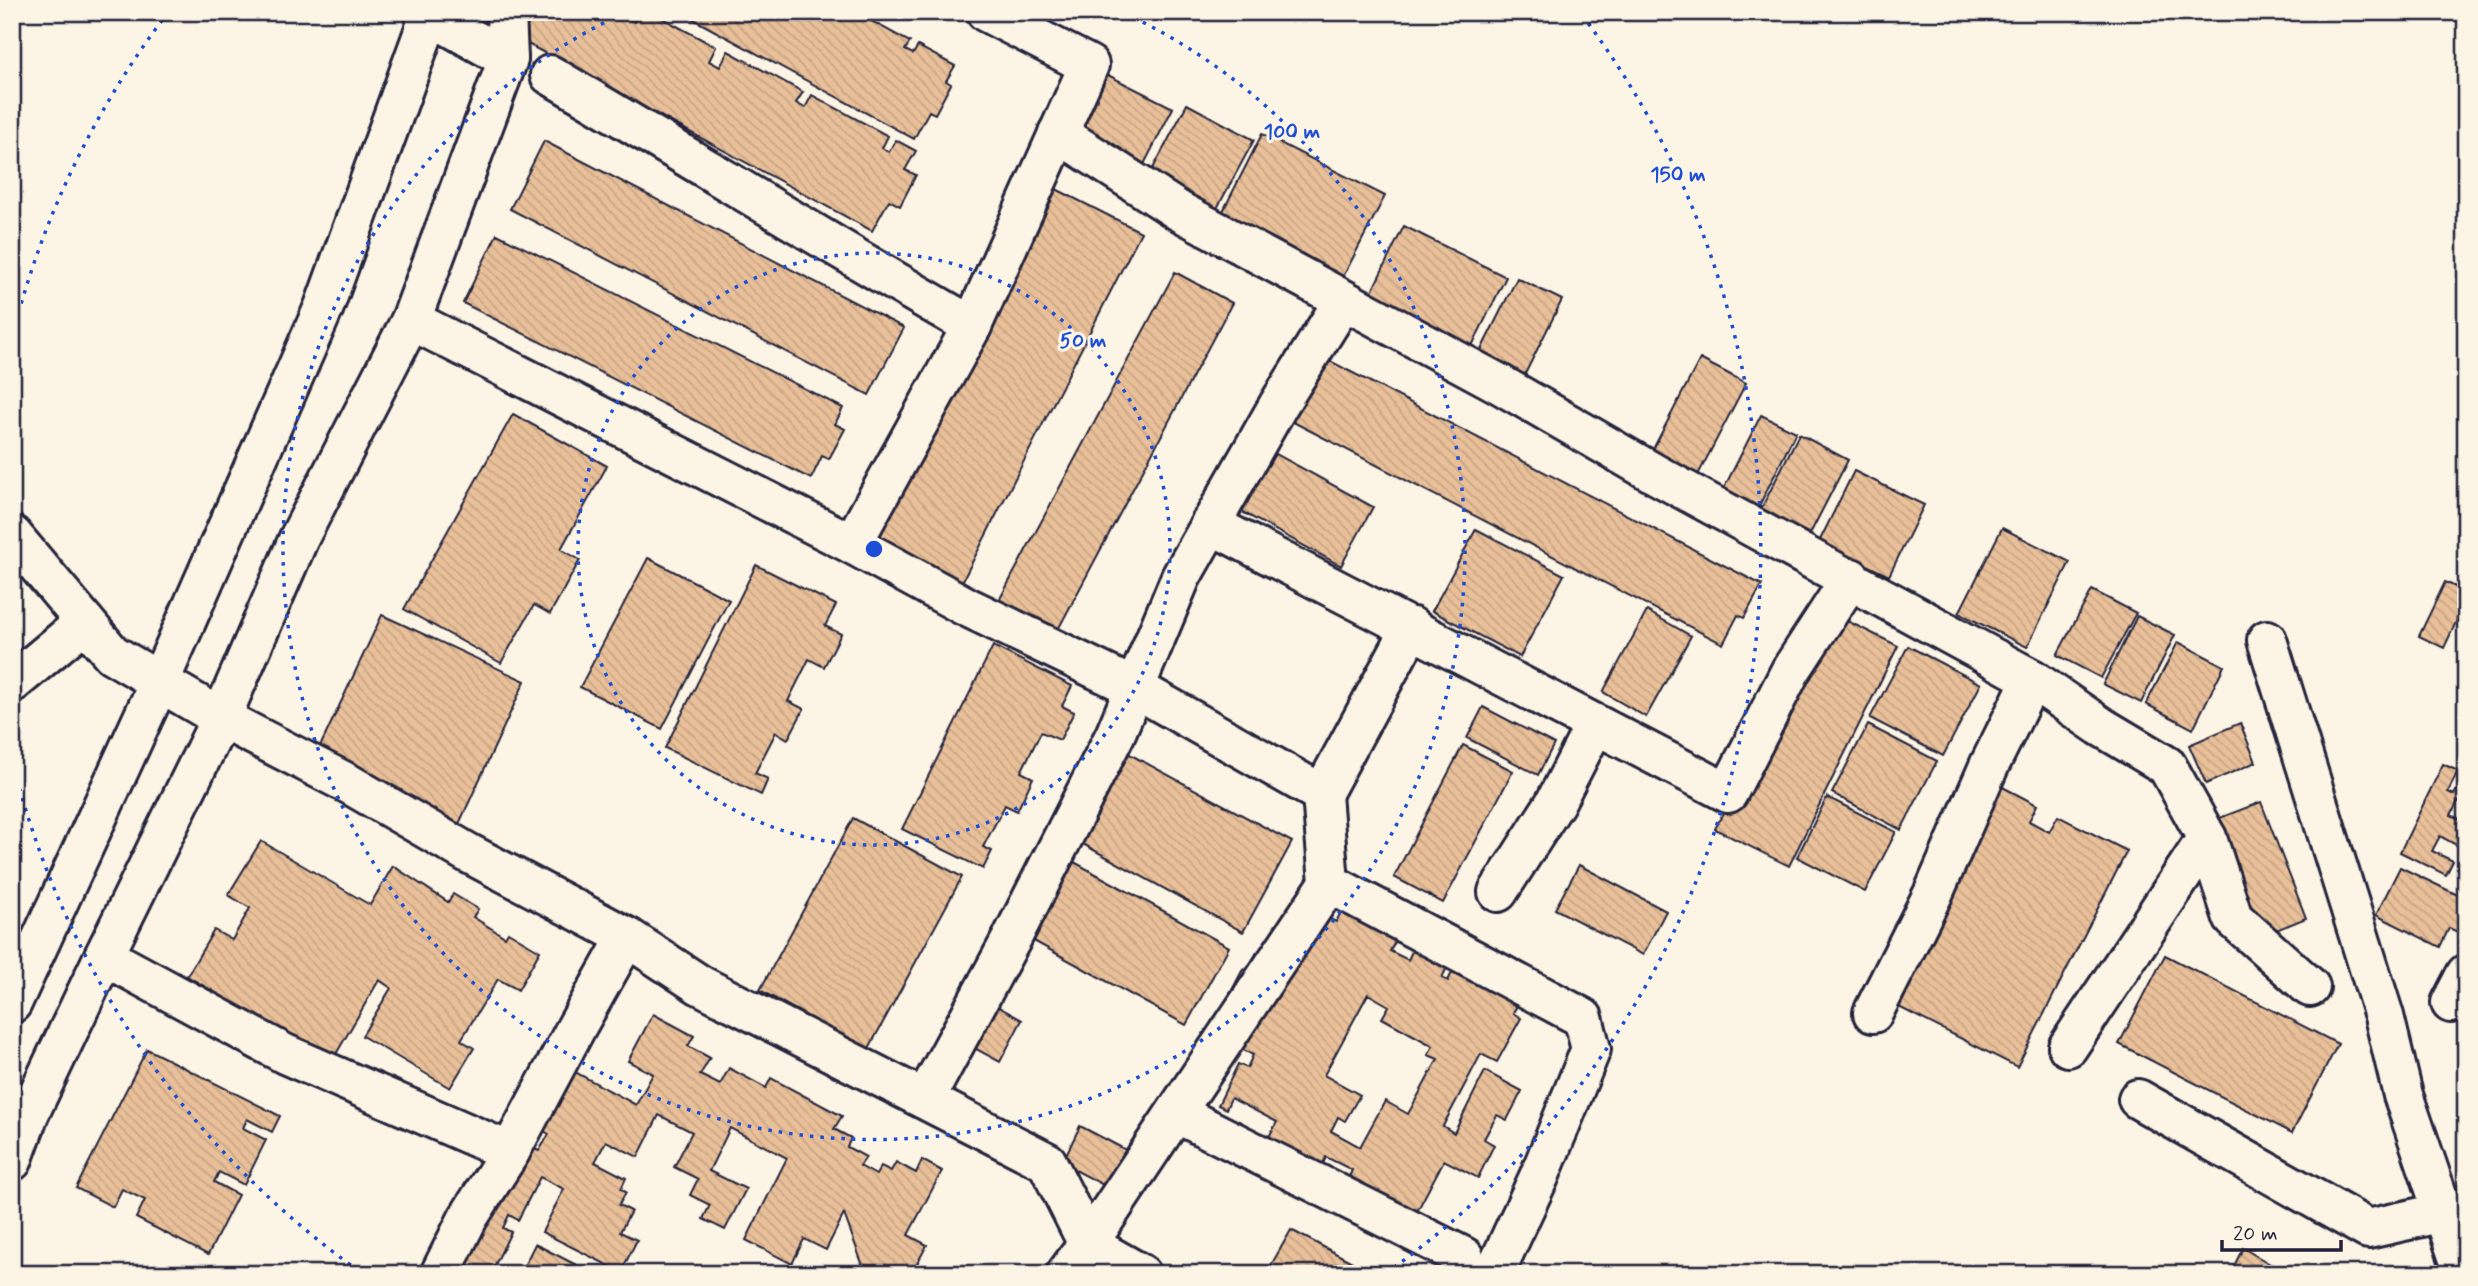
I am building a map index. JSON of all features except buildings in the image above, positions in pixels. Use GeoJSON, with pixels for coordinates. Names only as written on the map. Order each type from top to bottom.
{"type":"FeatureCollection","features":[{"type":"Feature","properties":{"kind":"street"},"geometry":{"type":"LineString","coordinates":[[12,1161],[29,1114],[221,718],[299,538],[411,320],[508,59],[506,12]]}},
{"type":"Feature","properties":{"kind":"street"},"geometry":{"type":"LineString","coordinates":[[852,544],[972,326],[1089,65],[986,12]]}},
{"type":"Feature","properties":{"kind":"street"},"geometry":{"type":"LineString","coordinates":[[12,1003],[159,683],[324,307],[428,14],[508,59]]}},
{"type":"Feature","properties":{"kind":"street"},"geometry":{"type":"LineString","coordinates":[[550,75],[736,185],[849,256],[972,326]]}},
{"type":"Feature","properties":{"kind":"street"},"geometry":{"type":"LineString","coordinates":[[1058,133],[1179,211],[1498,383],[1657,475],[2032,679],[2099,726],[2167,766],[2207,838],[2233,918],[2310,987]]}},
{"type":"Feature","properties":{"kind":"street"},"geometry":{"type":"LineString","coordinates":[[925,1099],[1017,928],[1115,735],[1181,577],[1279,404],[1344,300]]}},
{"type":"Feature","properties":{"kind":"street"},"geometry":{"type":"LineString","coordinates":[[411,320],[852,544],[965,606],[1135,688],[1322,794]]}},
{"type":"Feature","properties":{"kind":"street"},"geometry":{"type":"LineString","coordinates":[[1210,524],[1728,793],[1791,670],[1850,578]]}},
{"type":"Feature","properties":{"kind":"street"},"geometry":{"type":"LineString","coordinates":[[12,535],[112,654],[159,683],[627,937],[700,985],[1047,1162],[1077,1259]]}},
{"type":"Feature","properties":{"kind":"street"},"geometry":{"type":"LineString","coordinates":[[12,683],[85,622]]}},
{"type":"Feature","properties":{"kind":"street"},"geometry":{"type":"LineString","coordinates":[[1077,1259],[1329,883],[1322,794],[1412,627]]}},
{"type":"Feature","properties":{"kind":"street"},"geometry":{"type":"LineString","coordinates":[[2267,640],[2384,1016],[2403,1095],[2464,1274]]}},
{"type":"Feature","properties":{"kind":"street"},"geometry":{"type":"LineString","coordinates":[[1873,1013],[1933,894],[1989,766],[2032,679]]}},
{"type":"Feature","properties":{"kind":"street"},"geometry":{"type":"LineString","coordinates":[[1498,892],[1555,803],[1595,725]]}},
{"type":"Feature","properties":{"kind":"street"},"geometry":{"type":"LineString","coordinates":[[2068,1047],[2207,838]]}},
{"type":"Feature","properties":{"kind":"street"},"geometry":{"type":"LineString","coordinates":[[1176,1113],[1479,1266],[1539,1177],[1591,1049],[1583,1018],[1329,883]]}},
{"type":"Feature","properties":{"kind":"street"},"geometry":{"type":"LineString","coordinates":[[440,1274],[468,1219],[510,1152],[627,937]]}},
{"type":"Feature","properties":{"kind":"street"},"geometry":{"type":"LineString","coordinates":[[104,956],[285,1054],[510,1152]]}},
{"type":"Feature","properties":{"kind":"street"},"geometry":{"type":"LineString","coordinates":[[2138,1099],[2368,1229],[2444,1212]]}},
{"type":"Feature","properties":{"kind":"street"},"geometry":{"type":"LineString","coordinates":[[1077,1259],[1141,1274]]}}]}
